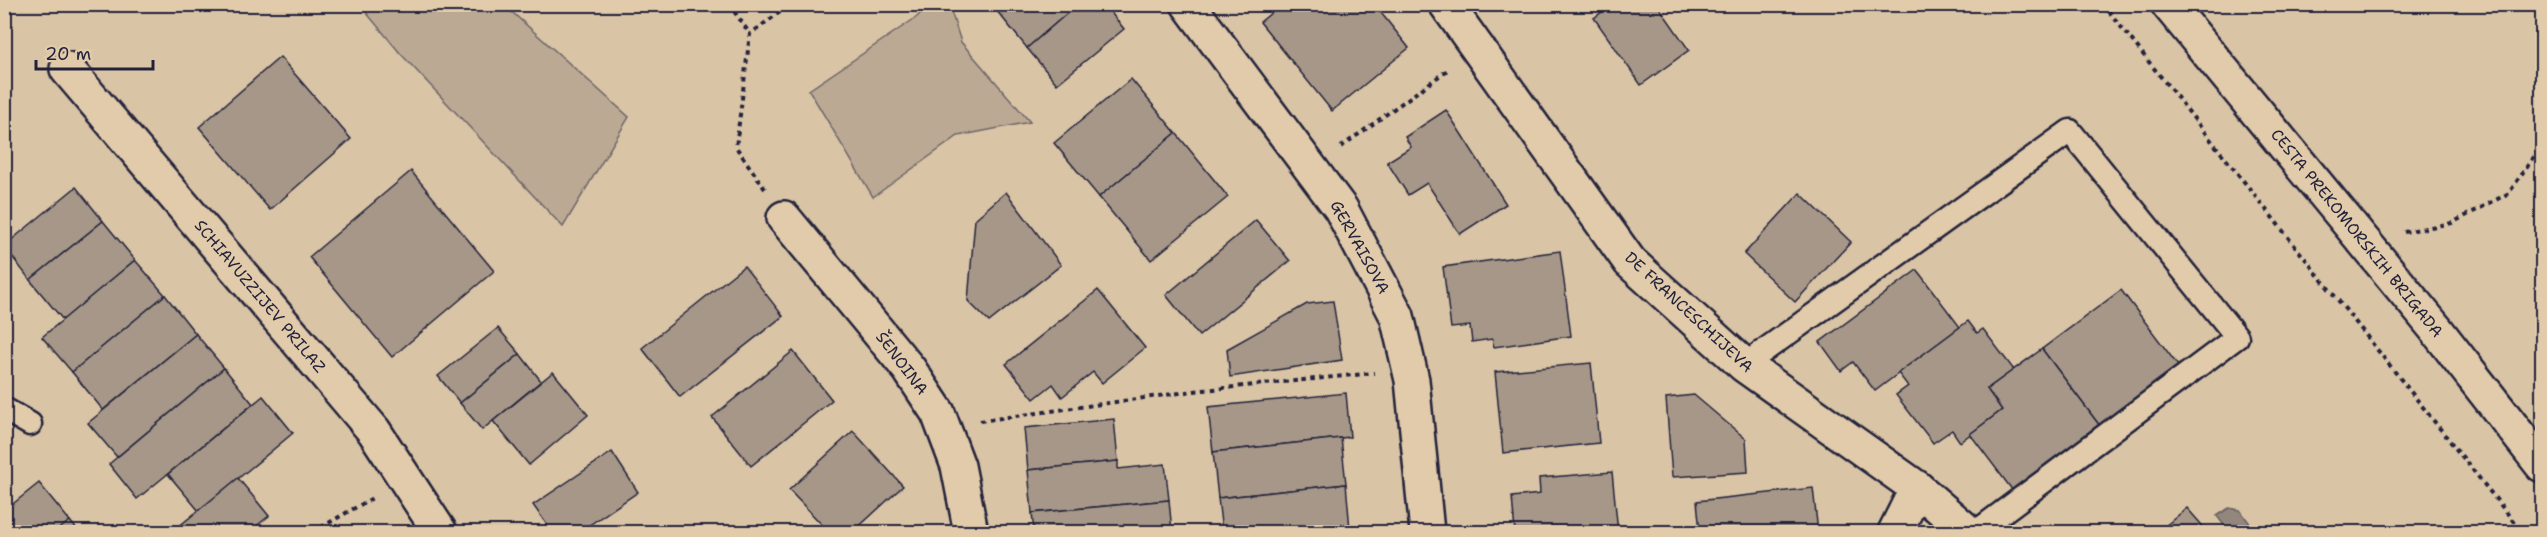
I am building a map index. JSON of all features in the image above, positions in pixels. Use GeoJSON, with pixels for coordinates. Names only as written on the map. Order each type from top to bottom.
{"type":"FeatureCollection","features":[{"type":"Feature","properties":{"kind":"street","name":"GERVAISOVA"},"geometry":{"type":"LineString","coordinates":[[1188,4],[1341,209],[1397,316],[1409,369],[1427,532]]}},
{"type":"Feature","properties":{"kind":"street","name":"DE FRANCESCHIJEVA"},"geometry":{"type":"LineString","coordinates":[[1446,4],[1630,262],[1744,365],[1917,488],[1968,532]]}},
{"type":"Feature","properties":{"kind":"street","name":"CESTA PREKOMORSKIH BRIGADA"},"geometry":{"type":"LineString","coordinates":[[2168,4],[2363,240],[2542,465]]}},
{"type":"Feature","properties":{"kind":"street","name":"SCHIAVUZZIJEV PRILAZ"},"geometry":{"type":"LineString","coordinates":[[67,69],[367,423],[440,532]]}},
{"type":"Feature","properties":{"kind":"street","name":"ŠENOINA"},"geometry":{"type":"LineString","coordinates":[[784,218],[909,369],[938,413],[958,466],[971,532]]}},
{"type":"Feature","properties":{"kind":"street"},"geometry":{"type":"LineString","coordinates":[[1895,532],[1917,488]]}},
{"type":"Feature","properties":{"kind":"lane"},"geometry":{"type":"LineString","coordinates":[[1744,365],[2070,131],[2237,337],[1976,532]]}},
{"type":"Feature","properties":{"kind":"lane"},"geometry":{"type":"LineString","coordinates":[[4,409],[30,424]]}},
{"type":"Feature","properties":{"kind":"path"},"geometry":{"type":"LineString","coordinates":[[729,4],[750,34],[736,147],[784,218]]}},
{"type":"Feature","properties":{"kind":"path"},"geometry":{"type":"LineString","coordinates":[[750,34],[791,4]]}},
{"type":"Feature","properties":{"kind":"path"},"geometry":{"type":"LineString","coordinates":[[2103,4],[2522,532]]}},
{"type":"Feature","properties":{"kind":"path"},"geometry":{"type":"LineString","coordinates":[[1311,168],[1477,48]]}},
{"type":"Feature","properties":{"kind":"path"},"geometry":{"type":"LineString","coordinates":[[2363,240],[2452,223],[2509,193],[2542,144]]}},
{"type":"Feature","properties":{"kind":"path"},"geometry":{"type":"LineString","coordinates":[[943,426],[1194,391],[1409,369]]}},
{"type":"Feature","properties":{"kind":"path"},"geometry":{"type":"LineString","coordinates":[[313,532],[406,478]]}},
{"type":"Feature","properties":{"kind":"shaded area"},"geometry":{"type":"Polygon","coordinates":[[[360,5],[504,5],[629,117],[563,227],[400,53],[360,5]]]}},
{"type":"Feature","properties":{"kind":"shaded area"},"geometry":{"type":"Polygon","coordinates":[[[928,5],[949,5],[961,42],[1030,122],[958,136],[873,197],[809,90],[917,17],[928,5]]]}},
{"type":"Feature","properties":{"kind":"shaded area"},"geometry":{"type":"Polygon","coordinates":[[[2229,508],[2240,510],[2256,532],[2229,532],[2217,516],[2229,508]]]}},
{"type":"Feature","properties":{"kind":"building"},"geometry":{"type":"Polygon","coordinates":[[[1006,4],[1078,4],[1027,48],[997,11],[1006,4]]]}},
{"type":"Feature","properties":{"kind":"building"},"geometry":{"type":"Polygon","coordinates":[[[1078,4],[1104,4],[1124,29],[1057,84],[1027,48],[1078,4]]]}},
{"type":"Feature","properties":{"kind":"building"},"geometry":{"type":"Polygon","coordinates":[[[1282,4],[1374,4],[1409,48],[1332,111],[1260,22],[1282,4]]]}},
{"type":"Feature","properties":{"kind":"building"},"geometry":{"type":"Polygon","coordinates":[[[1613,4],[1657,4],[1689,50],[1641,85],[1594,18],[1613,4]]]}},
{"type":"Feature","properties":{"kind":"building"},"geometry":{"type":"Polygon","coordinates":[[[280,57],[351,139],[270,210],[199,127],[280,57]]]}},
{"type":"Feature","properties":{"kind":"building"},"geometry":{"type":"Polygon","coordinates":[[[1131,79],[1176,133],[1099,197],[1054,143],[1131,79]]]}},
{"type":"Feature","properties":{"kind":"building"},"geometry":{"type":"Polygon","coordinates":[[[1446,110],[1506,204],[1460,234],[1427,183],[1408,195],[1387,162],[1411,147],[1405,137],[1446,110]]]}},
{"type":"Feature","properties":{"kind":"building"},"geometry":{"type":"Polygon","coordinates":[[[1176,133],[1228,197],[1151,260],[1099,197],[1176,133]]]}},
{"type":"Feature","properties":{"kind":"building"},"geometry":{"type":"Polygon","coordinates":[[[411,171],[494,271],[392,357],[309,257],[411,171]]]}},
{"type":"Feature","properties":{"kind":"building"},"geometry":{"type":"Polygon","coordinates":[[[76,187],[103,221],[30,280],[4,246],[76,187]]]}},
{"type":"Feature","properties":{"kind":"building"},"geometry":{"type":"Polygon","coordinates":[[[1006,192],[1061,265],[989,322],[968,301],[975,219],[1006,192]]]}},
{"type":"Feature","properties":{"kind":"building"},"geometry":{"type":"Polygon","coordinates":[[[1800,193],[1851,242],[1795,302],[1744,254],[1800,193]]]}},
{"type":"Feature","properties":{"kind":"building"},"geometry":{"type":"Polygon","coordinates":[[[1256,220],[1290,261],[1199,336],[1166,295],[1256,220]]]}},
{"type":"Feature","properties":{"kind":"building"},"geometry":{"type":"Polygon","coordinates":[[[103,221],[135,260],[63,320],[30,280],[103,221]]]}},
{"type":"Feature","properties":{"kind":"building"},"geometry":{"type":"Polygon","coordinates":[[[1560,251],[1571,336],[1494,347],[1492,339],[1472,342],[1470,326],[1451,328],[1443,267],[1560,251]]]}},
{"type":"Feature","properties":{"kind":"building"},"geometry":{"type":"Polygon","coordinates":[[[135,260],[165,295],[72,372],[42,337],[135,260]]]}},
{"type":"Feature","properties":{"kind":"building"},"geometry":{"type":"Polygon","coordinates":[[[744,266],[783,316],[680,397],[642,348],[744,266]]]}},
{"type":"Feature","properties":{"kind":"building"},"geometry":{"type":"Polygon","coordinates":[[[1917,270],[1960,327],[1875,391],[1853,362],[1841,371],[1820,342],[1917,270]]]}},
{"type":"Feature","properties":{"kind":"building"},"geometry":{"type":"Polygon","coordinates":[[[1098,290],[1145,348],[1102,383],[1093,372],[1062,397],[1053,384],[1034,399],[1006,364],[1098,290]]]}},
{"type":"Feature","properties":{"kind":"building"},"geometry":{"type":"Polygon","coordinates":[[[2121,290],[2179,367],[2100,426],[2042,349],[2121,290]]]}},
{"type":"Feature","properties":{"kind":"building"},"geometry":{"type":"Polygon","coordinates":[[[165,295],[196,334],[103,410],[72,372],[165,295]]]}},
{"type":"Feature","properties":{"kind":"building"},"geometry":{"type":"Polygon","coordinates":[[[1333,301],[1342,360],[1230,377],[1227,349],[1307,304],[1333,301]]]}},
{"type":"Feature","properties":{"kind":"building"},"geometry":{"type":"Polygon","coordinates":[[[1968,321],[1977,333],[1983,329],[2014,370],[1987,389],[2002,410],[1960,442],[1952,430],[1933,443],[1896,395],[1908,386],[1898,373],[1968,321]]]}},
{"type":"Feature","properties":{"kind":"building"},"geometry":{"type":"Polygon","coordinates":[[[498,328],[520,354],[460,403],[438,376],[498,328]]]}},
{"type":"Feature","properties":{"kind":"building"},"geometry":{"type":"Polygon","coordinates":[[[196,334],[224,368],[117,457],[88,423],[196,334]]]}},
{"type":"Feature","properties":{"kind":"building"},"geometry":{"type":"Polygon","coordinates":[[[2042,349],[2100,426],[2013,491],[1970,434],[2002,410],[1987,389],[2042,349]]]}},
{"type":"Feature","properties":{"kind":"building"},"geometry":{"type":"Polygon","coordinates":[[[793,351],[832,400],[751,466],[712,417],[793,351]]]}},
{"type":"Feature","properties":{"kind":"building"},"geometry":{"type":"Polygon","coordinates":[[[520,354],[541,381],[482,430],[460,403],[520,354]]]}},
{"type":"Feature","properties":{"kind":"building"},"geometry":{"type":"Polygon","coordinates":[[[1591,363],[1599,443],[1503,453],[1495,372],[1591,363]]]}},
{"type":"Feature","properties":{"kind":"building"},"geometry":{"type":"Polygon","coordinates":[[[224,368],[253,404],[137,499],[109,464],[224,368]]]}},
{"type":"Feature","properties":{"kind":"building"},"geometry":{"type":"Polygon","coordinates":[[[553,372],[588,415],[529,465],[493,421],[553,372]]]}},
{"type":"Feature","properties":{"kind":"building"},"geometry":{"type":"Polygon","coordinates":[[[1346,393],[1350,437],[1213,452],[1208,407],[1346,393]]]}},
{"type":"Feature","properties":{"kind":"building"},"geometry":{"type":"Polygon","coordinates":[[[1694,395],[1746,439],[1748,472],[1672,477],[1666,398],[1694,395]]]}},
{"type":"Feature","properties":{"kind":"building"},"geometry":{"type":"Polygon","coordinates":[[[263,396],[293,433],[199,511],[168,474],[263,396]]]}},
{"type":"Feature","properties":{"kind":"building"},"geometry":{"type":"Polygon","coordinates":[[[1114,419],[1118,461],[1028,470],[1024,428],[1114,419]]]}},
{"type":"Feature","properties":{"kind":"building"},"geometry":{"type":"Polygon","coordinates":[[[853,431],[903,486],[853,532],[829,532],[789,490],[853,431]]]}},
{"type":"Feature","properties":{"kind":"building"},"geometry":{"type":"Polygon","coordinates":[[[1341,438],[1346,484],[1218,498],[1213,452],[1341,438]]]}},
{"type":"Feature","properties":{"kind":"building"},"geometry":{"type":"Polygon","coordinates":[[[612,452],[638,492],[579,532],[552,532],[533,505],[612,452]]]}},
{"type":"Feature","properties":{"kind":"building"},"geometry":{"type":"Polygon","coordinates":[[[1118,461],[1118,469],[1165,464],[1169,500],[1032,513],[1028,470],[1118,461]]]}},
{"type":"Feature","properties":{"kind":"building"},"geometry":{"type":"Polygon","coordinates":[[[1612,472],[1618,532],[1515,532],[1512,497],[1540,494],[1539,478],[1612,472]]]}},
{"type":"Feature","properties":{"kind":"building"},"geometry":{"type":"Polygon","coordinates":[[[238,478],[269,516],[249,532],[172,532],[238,478]]]}},
{"type":"Feature","properties":{"kind":"building"},"geometry":{"type":"Polygon","coordinates":[[[39,483],[70,521],[55,532],[4,532],[4,511],[39,483]]]}},
{"type":"Feature","properties":{"kind":"building"},"geometry":{"type":"Polygon","coordinates":[[[1346,484],[1350,529],[1321,532],[1222,532],[1218,498],[1346,484]]]}},
{"type":"Feature","properties":{"kind":"building"},"geometry":{"type":"Polygon","coordinates":[[[1813,488],[1818,532],[1700,532],[1697,501],[1813,488]]]}},
{"type":"Feature","properties":{"kind":"building"},"geometry":{"type":"Polygon","coordinates":[[[1169,500],[1172,532],[1034,532],[1032,513],[1169,500]]]}},
{"type":"Feature","properties":{"kind":"building"},"geometry":{"type":"Polygon","coordinates":[[[2187,508],[2208,532],[2158,532],[2187,508]]]}},
{"type":"Feature","properties":{"kind":"building"},"geometry":{"type":"Polygon","coordinates":[[[70,521],[79,532],[55,532],[70,521]]]}},
{"type":"Feature","properties":{"kind":"building"},"geometry":{"type":"Polygon","coordinates":[[[1350,529],[1351,532],[1321,532],[1350,529]]]}}]}
